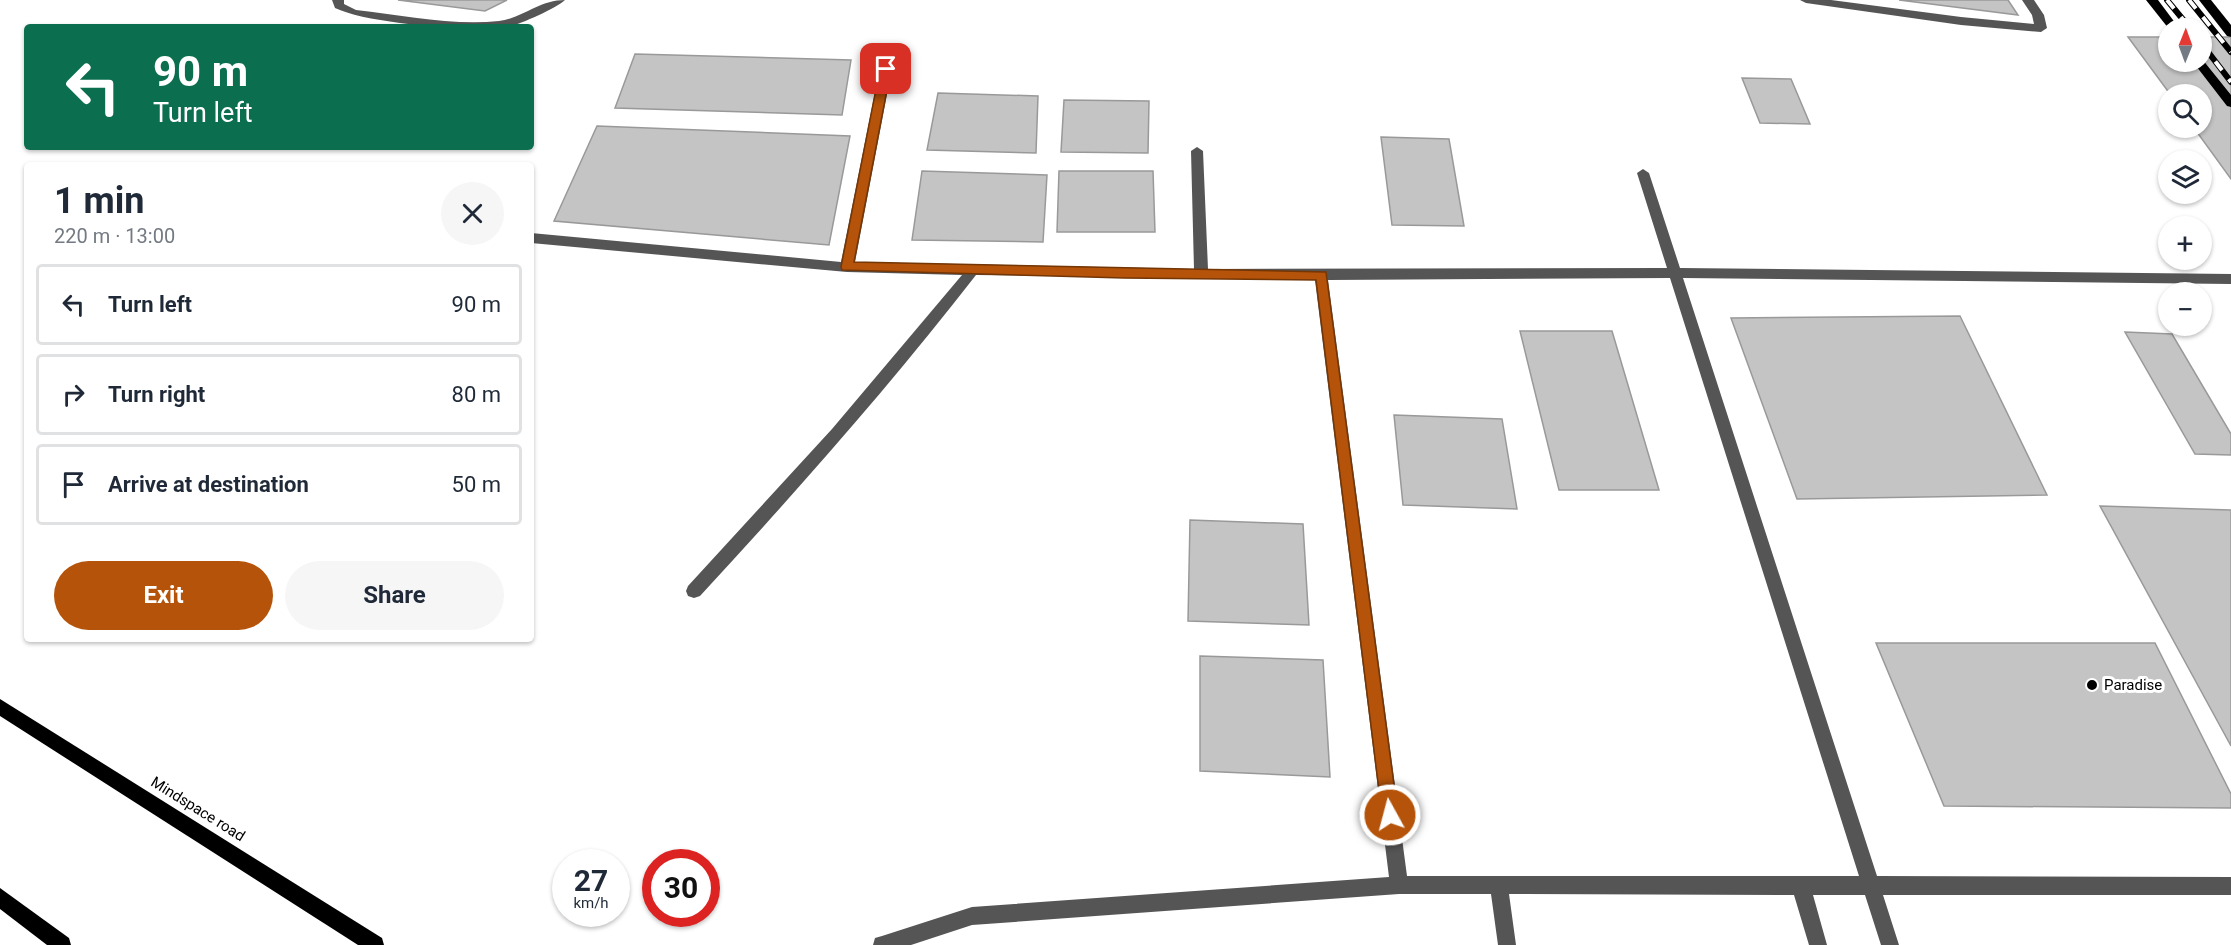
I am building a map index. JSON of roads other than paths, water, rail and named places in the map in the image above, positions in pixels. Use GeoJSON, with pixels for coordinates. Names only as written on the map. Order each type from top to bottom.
{"type":"FeatureCollection","features":[{"type":"Feature","properties":{"kind":"main road"},"geometry":{"type":"LineString","coordinates":[[2152,0],[2166,18]]}},
{"type":"Feature","properties":{"kind":"main road"},"geometry":{"type":"LineString","coordinates":[[2205,0],[2231,33]]}},
{"type":"Feature","properties":{"kind":"main road"},"geometry":{"type":"LineString","coordinates":[[2207,72],[2231,103]]}},
{"type":"Feature","properties":{"kind":"main road","name":"Mindspace road"},"geometry":{"type":"LineString","coordinates":[[0,706],[375,945]]}},
{"type":"Feature","properties":{"kind":"main road"},"geometry":{"type":"LineString","coordinates":[[0,897],[62,945]]}},
{"type":"Feature","properties":{"kind":"street"},"geometry":{"type":"LineString","coordinates":[[338,0],[339,6],[354,12],[459,24]]}},
{"type":"Feature","properties":{"kind":"street"},"geometry":{"type":"LineString","coordinates":[[505,24],[559,0]]}},
{"type":"Feature","properties":{"kind":"street"},"geometry":{"type":"LineString","coordinates":[[1806,0],[1961,21],[2041,28],[2038,15],[2028,0]]}},
{"type":"Feature","properties":{"kind":"street"},"geometry":{"type":"LineString","coordinates":[[847,267],[890,47]]}},
{"type":"Feature","properties":{"kind":"street"},"geometry":{"type":"LineString","coordinates":[[1197,151],[1201,274]]}},
{"type":"Feature","properties":{"kind":"street"},"geometry":{"type":"LineString","coordinates":[[1643,173],[1890,945]]}},
{"type":"Feature","properties":{"kind":"street"},"geometry":{"type":"LineString","coordinates":[[534,238],[847,267],[1201,274],[1674,273],[2231,279]]}},
{"type":"Feature","properties":{"kind":"street"},"geometry":{"type":"LineString","coordinates":[[694,591],[806,471],[924,334],[973,270]]}},
{"type":"Feature","properties":{"kind":"street"},"geometry":{"type":"LineString","coordinates":[[1321,275],[1400,885]]}},
{"type":"Feature","properties":{"kind":"street"},"geometry":{"type":"LineString","coordinates":[[882,945],[972,916],[1400,885],[2231,886]]}},
{"type":"Feature","properties":{"kind":"street"},"geometry":{"type":"LineString","coordinates":[[1499,885],[1507,945]]}},
{"type":"Feature","properties":{"kind":"street"},"geometry":{"type":"LineString","coordinates":[[1801,886],[1818,945]]}},
{"type":"Feature","properties":{"kind":"railway"},"geometry":{"type":"LineString","coordinates":[[2167,0],[2182,18]]}},
{"type":"Feature","properties":{"kind":"railway"},"geometry":{"type":"LineString","coordinates":[[2189,0],[2231,52]]}},
{"type":"Feature","properties":{"kind":"railway"},"geometry":{"type":"LineString","coordinates":[[2212,57],[2231,82]]}},
{"type":"Feature","properties":{"kind":"place","name":"Paradise"},"geometry":{"type":"Point","coordinates":[2092,685]}}]}
